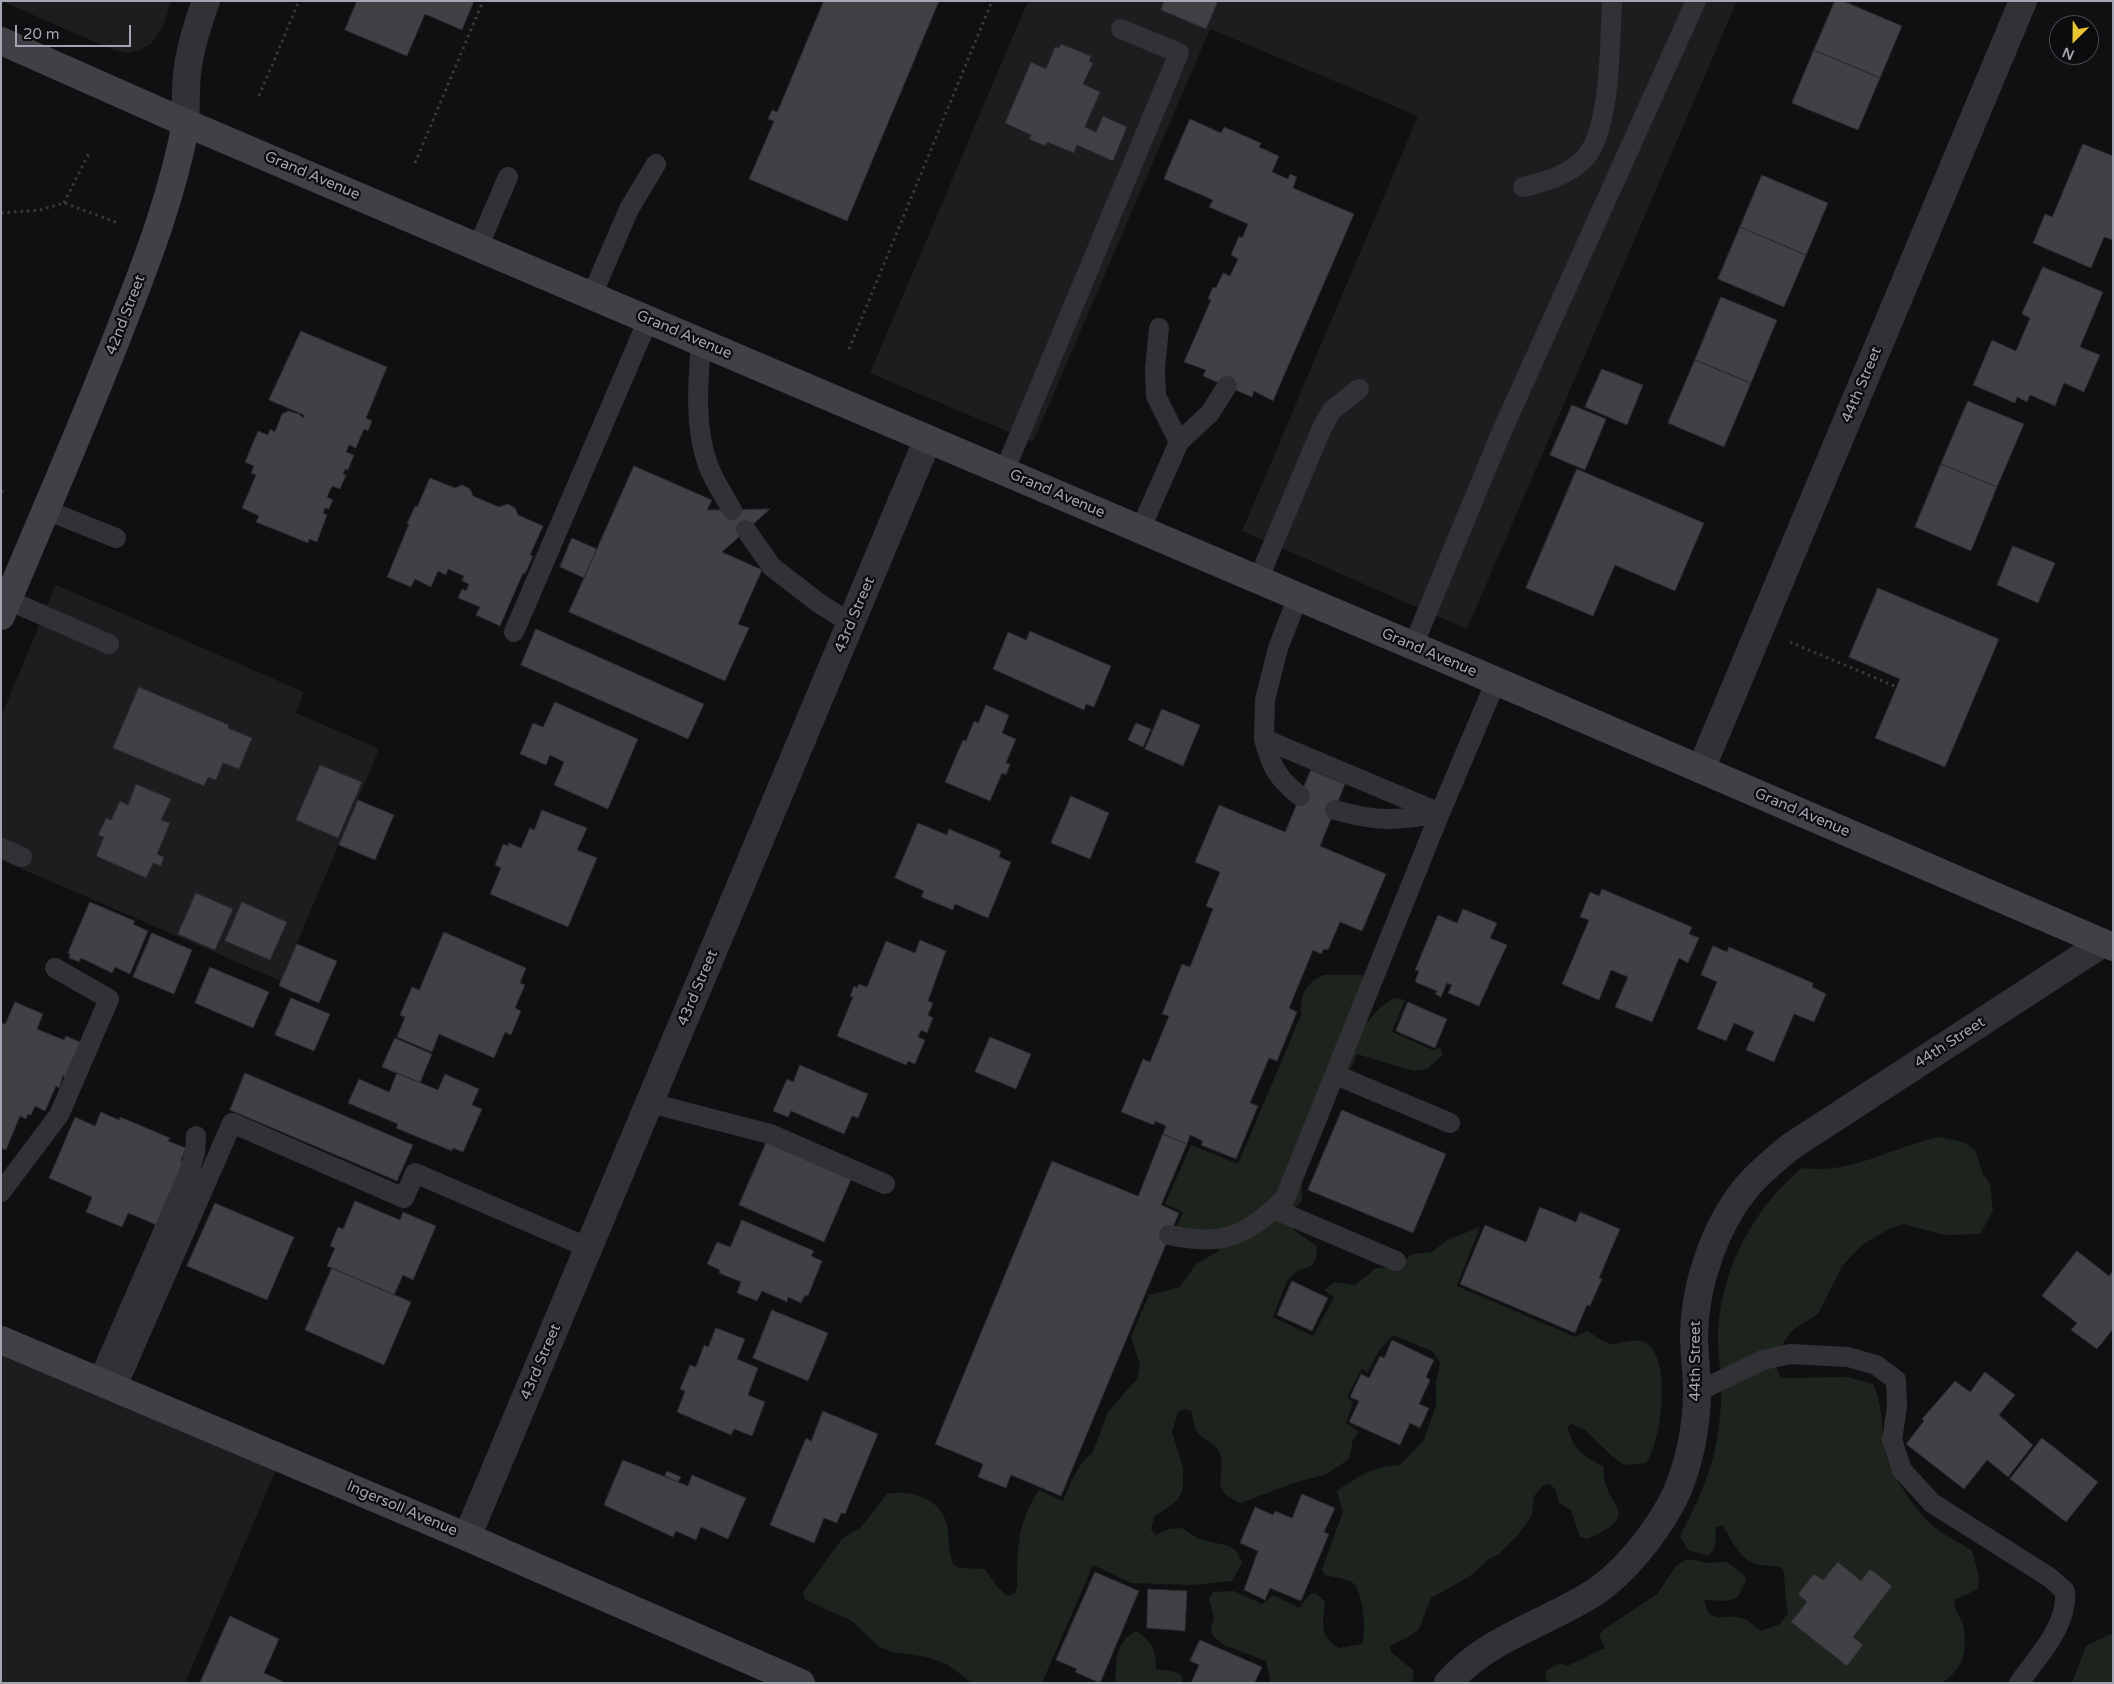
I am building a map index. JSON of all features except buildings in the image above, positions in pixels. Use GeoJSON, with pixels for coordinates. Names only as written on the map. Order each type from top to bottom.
{"type":"FeatureCollection","features":[{"type":"Feature","properties":{"kind":"main road","name":"Grand Avenue"},"geometry":{"type":"LineString","coordinates":[[1,41],[186,123],[1496,681],[2108,945]]}},
{"type":"Feature","properties":{"kind":"main road","name":"42nd Street"},"geometry":{"type":"LineString","coordinates":[[4,608],[102,376],[161,224],[180,154],[186,123]]}},
{"type":"Feature","properties":{"kind":"main road","name":"Ingersoll Avenue"},"geometry":{"type":"LineString","coordinates":[[1,1340],[468,1537],[801,1683]]}},
{"type":"Feature","properties":{"kind":"street","name":"42nd Street"},"geometry":{"type":"LineString","coordinates":[[186,123],[186,74],[192,40],[206,1]]}},
{"type":"Feature","properties":{"kind":"street","name":"44th Street"},"geometry":{"type":"LineString","coordinates":[[1700,769],[2023,1]]}},
{"type":"Feature","properties":{"kind":"street","name":"43rd Street"},"geometry":{"type":"LineString","coordinates":[[468,1537],[928,439]]}},
{"type":"Feature","properties":{"kind":"street","name":"44th Street"},"geometry":{"type":"LineString","coordinates":[[1448,1683],[1484,1650],[1517,1631],[1558,1613],[1596,1592],[1622,1570],[1639,1550],[1671,1503],[1680,1482],[1694,1428],[1697,1392],[1694,1334],[1698,1300],[1707,1264],[1726,1219],[1754,1179],[1790,1147],[2108,945]]}},
{"type":"Feature","properties":{"kind":"lane"},"geometry":{"type":"LineString","coordinates":[[1523,187],[1564,174],[1585,158],[1597,136],[1605,101],[1612,1]]}},
{"type":"Feature","properties":{"kind":"lane"},"geometry":{"type":"LineString","coordinates":[[1412,646],[1502,431],[1696,1]]}},
{"type":"Feature","properties":{"kind":"lane"},"geometry":{"type":"LineString","coordinates":[[1004,472],[1179,54],[1121,29]]}},
{"type":"Feature","properties":{"kind":"lane"},"geometry":{"type":"LineString","coordinates":[[592,295],[629,209],[656,164]]}},
{"type":"Feature","properties":{"kind":"lane"},"geometry":{"type":"LineString","coordinates":[[478,247],[508,177]]}},
{"type":"Feature","properties":{"kind":"lane"},"geometry":{"type":"LineString","coordinates":[[514,632],[648,320]]}},
{"type":"Feature","properties":{"kind":"lane"},"geometry":{"type":"LineString","coordinates":[[1159,328],[1155,369],[1156,396],[1179,442]]}},
{"type":"Feature","properties":{"kind":"lane"},"geometry":{"type":"LineString","coordinates":[[700,342],[696,399],[699,425],[708,465],[732,510]]}},
{"type":"Feature","properties":{"kind":"lane"},"geometry":{"type":"LineString","coordinates":[[1140,530],[1179,442],[1210,414],[1227,386]]}},
{"type":"Feature","properties":{"kind":"lane"},"geometry":{"type":"LineString","coordinates":[[1258,580],[1321,430],[1332,410],[1359,389]]}},
{"type":"Feature","properties":{"kind":"lane"},"geometry":{"type":"LineString","coordinates":[[46,510],[116,538]]}},
{"type":"Feature","properties":{"kind":"lane"},"geometry":{"type":"LineString","coordinates":[[746,530],[772,567],[820,604],[851,623]]}},
{"type":"Feature","properties":{"kind":"lane"},"geometry":{"type":"LineString","coordinates":[[1298,597],[1278,648],[1265,700],[1264,739],[1271,765],[1286,785],[1300,796]]}},
{"type":"Feature","properties":{"kind":"lane"},"geometry":{"type":"LineString","coordinates":[[4,608],[109,644]]}},
{"type":"Feature","properties":{"kind":"lane"},"geometry":{"type":"LineString","coordinates":[[1169,1235],[1191,1240],[1234,1236],[1259,1223],[1285,1198],[1440,813],[1496,681]]}},
{"type":"Feature","properties":{"kind":"lane"},"geometry":{"type":"LineString","coordinates":[[1264,739],[1440,813]]}},
{"type":"Feature","properties":{"kind":"lane"},"geometry":{"type":"LineString","coordinates":[[1335,810],[1366,819],[1405,819],[1440,813]]}},
{"type":"Feature","properties":{"kind":"lane"},"geometry":{"type":"LineString","coordinates":[[1,848],[22,857]]}},
{"type":"Feature","properties":{"kind":"lane"},"geometry":{"type":"LineString","coordinates":[[1,1192],[59,1114],[109,999],[55,968]]}},
{"type":"Feature","properties":{"kind":"lane"},"geometry":{"type":"LineString","coordinates":[[1336,1075],[1450,1123]]}},
{"type":"Feature","properties":{"kind":"lane"},"geometry":{"type":"LineString","coordinates":[[650,1103],[770,1134],[885,1184]]}},
{"type":"Feature","properties":{"kind":"lane"},"geometry":{"type":"LineString","coordinates":[[107,1385],[232,1123],[404,1198],[416,1173],[589,1248]]}},
{"type":"Feature","properties":{"kind":"lane"},"geometry":{"type":"LineString","coordinates":[[107,1385],[190,1170],[195,1152],[196,1136]]}},
{"type":"Feature","properties":{"kind":"lane"},"geometry":{"type":"LineString","coordinates":[[1274,1209],[1396,1260]]}},
{"type":"Feature","properties":{"kind":"lane"},"geometry":{"type":"LineString","coordinates":[[1697,1392],[1763,1360],[1790,1354],[1857,1360],[1876,1364],[1896,1380],[1897,1407],[1892,1440],[1902,1470],[1932,1504],[2050,1577],[2066,1591],[2066,1605],[2054,1634],[2019,1683]]}},
{"type":"Feature","properties":{"kind":"path"},"geometry":{"type":"LineString","coordinates":[[259,96],[299,1]]}},
{"type":"Feature","properties":{"kind":"path"},"geometry":{"type":"LineString","coordinates":[[415,162],[483,1]]}},
{"type":"Feature","properties":{"kind":"path"},"geometry":{"type":"LineString","coordinates":[[849,349],[992,1]]}},
{"type":"Feature","properties":{"kind":"path"},"geometry":{"type":"LineString","coordinates":[[64,203],[90,151]]}},
{"type":"Feature","properties":{"kind":"path"},"geometry":{"type":"LineString","coordinates":[[1,213],[40,210],[64,203],[118,223]]}},
{"type":"Feature","properties":{"kind":"path"},"geometry":{"type":"LineString","coordinates":[[1759,629],[1897,687]]}},
{"type":"Feature","properties":{"kind":"shaded area"},"geometry":{"type":"Polygon","coordinates":[[[1,1],[171,1],[164,25],[151,44],[127,53],[114,50],[1,1]]]}},
{"type":"Feature","properties":{"kind":"shaded area"},"geometry":{"type":"Polygon","coordinates":[[[1028,1],[1737,1],[1467,629],[1242,531],[1418,116],[1210,29],[1033,442],[870,373],[1028,1]]]}},
{"type":"Feature","properties":{"kind":"shaded area"},"geometry":{"type":"Polygon","coordinates":[[[56,585],[304,692],[296,713],[379,749],[281,981],[1,860],[1,717],[56,585]]]}},
{"type":"Feature","properties":{"kind":"shaded area"},"geometry":{"type":"Polygon","coordinates":[[[1324,975],[1362,975],[1364,985],[1360,1028],[1388,1001],[1395,998],[1405,1000],[1392,1032],[1433,1050],[1440,1048],[1443,1055],[1427,1069],[1413,1071],[1357,1054],[1344,1076],[1301,1171],[1302,1201],[1287,1215],[1287,1221],[1295,1231],[1317,1246],[1316,1256],[1311,1266],[1298,1271],[1289,1279],[1273,1317],[1313,1336],[1334,1297],[1324,1290],[1335,1282],[1355,1285],[1376,1268],[1395,1268],[1412,1254],[1432,1252],[1447,1240],[1480,1227],[1457,1286],[1575,1337],[1587,1331],[1602,1341],[1612,1344],[1642,1341],[1654,1352],[1662,1382],[1662,1400],[1656,1437],[1652,1452],[1646,1463],[1624,1465],[1585,1430],[1572,1424],[1567,1427],[1580,1452],[1604,1467],[1608,1491],[1619,1515],[1615,1522],[1605,1530],[1587,1539],[1580,1537],[1571,1510],[1559,1503],[1555,1489],[1550,1484],[1543,1486],[1534,1496],[1532,1515],[1518,1535],[1498,1555],[1490,1558],[1470,1576],[1431,1598],[1419,1629],[1390,1646],[1391,1652],[1414,1671],[1412,1683],[1271,1683],[1266,1661],[1224,1645],[1214,1637],[1211,1630],[1214,1617],[1209,1598],[1213,1592],[1234,1591],[1262,1604],[1273,1595],[1299,1608],[1310,1594],[1316,1593],[1325,1602],[1323,1628],[1332,1643],[1339,1648],[1362,1644],[1364,1632],[1362,1603],[1356,1587],[1347,1580],[1325,1575],[1322,1569],[1343,1512],[1337,1491],[1373,1470],[1400,1465],[1424,1440],[1436,1405],[1436,1383],[1440,1362],[1432,1351],[1393,1335],[1379,1351],[1367,1373],[1362,1368],[1347,1397],[1353,1402],[1346,1423],[1359,1432],[1353,1440],[1349,1459],[1325,1475],[1296,1482],[1241,1503],[1224,1493],[1221,1487],[1219,1451],[1198,1433],[1191,1411],[1185,1409],[1178,1412],[1172,1432],[1183,1468],[1183,1489],[1177,1501],[1154,1517],[1151,1530],[1156,1535],[1169,1529],[1182,1528],[1199,1539],[1229,1546],[1236,1551],[1242,1563],[1232,1581],[1192,1585],[1131,1583],[1093,1565],[1042,1683],[972,1683],[947,1664],[927,1657],[892,1652],[878,1646],[852,1621],[806,1600],[803,1594],[806,1588],[842,1539],[861,1527],[887,1494],[896,1493],[915,1494],[938,1508],[944,1516],[947,1525],[949,1550],[953,1564],[959,1568],[984,1569],[1004,1594],[1008,1596],[1015,1593],[1017,1587],[1018,1549],[1022,1525],[1032,1502],[1039,1490],[1063,1501],[1079,1468],[1093,1452],[1108,1412],[1137,1379],[1140,1365],[1131,1337],[1149,1295],[1180,1287],[1196,1264],[1217,1252],[1223,1244],[1174,1232],[1183,1212],[1165,1204],[1191,1145],[1238,1164],[1301,1015],[1301,1002],[1305,990],[1324,975]]]}},
{"type":"Feature","properties":{"kind":"shaded area"},"geometry":{"type":"Polygon","coordinates":[[[1939,1137],[1964,1142],[1975,1150],[1983,1174],[1990,1184],[1993,1211],[1980,1234],[1944,1235],[1904,1224],[1889,1229],[1862,1245],[1843,1265],[1818,1314],[1793,1330],[1784,1341],[1775,1365],[1781,1378],[1848,1377],[1873,1384],[1880,1408],[1884,1448],[1897,1479],[1926,1520],[1942,1533],[1972,1551],[1979,1576],[1978,1589],[1954,1600],[1963,1625],[1965,1643],[1960,1665],[1942,1683],[1549,1683],[1545,1678],[1547,1670],[1561,1663],[1567,1666],[1605,1648],[1599,1635],[1603,1630],[1657,1594],[1676,1566],[1687,1559],[1708,1563],[1727,1562],[1743,1574],[1746,1581],[1737,1598],[1724,1601],[1704,1600],[1707,1609],[1714,1617],[1738,1617],[1745,1619],[1761,1631],[1780,1624],[1788,1613],[1783,1569],[1759,1565],[1745,1558],[1732,1542],[1722,1525],[1716,1527],[1715,1547],[1709,1556],[1688,1550],[1680,1536],[1705,1483],[1717,1441],[1721,1398],[1718,1331],[1726,1284],[1733,1262],[1755,1221],[1784,1184],[1802,1168],[1837,1168],[1939,1137]]]}},
{"type":"Feature","properties":{"kind":"shaded area"},"geometry":{"type":"Polygon","coordinates":[[[1,1340],[281,1458],[185,1683],[1,1683],[1,1340]]]}},
{"type":"Feature","properties":{"kind":"shaded area"},"geometry":{"type":"Polygon","coordinates":[[[1137,1631],[1153,1647],[1156,1669],[1176,1672],[1182,1676],[1183,1683],[1115,1683],[1120,1646],[1124,1640],[1137,1631]]]}},
{"type":"Feature","properties":{"kind":"shaded area"},"geometry":{"type":"Polygon","coordinates":[[[2113,1633],[2113,1683],[2072,1683],[2086,1646],[2113,1633]]]}}]}
